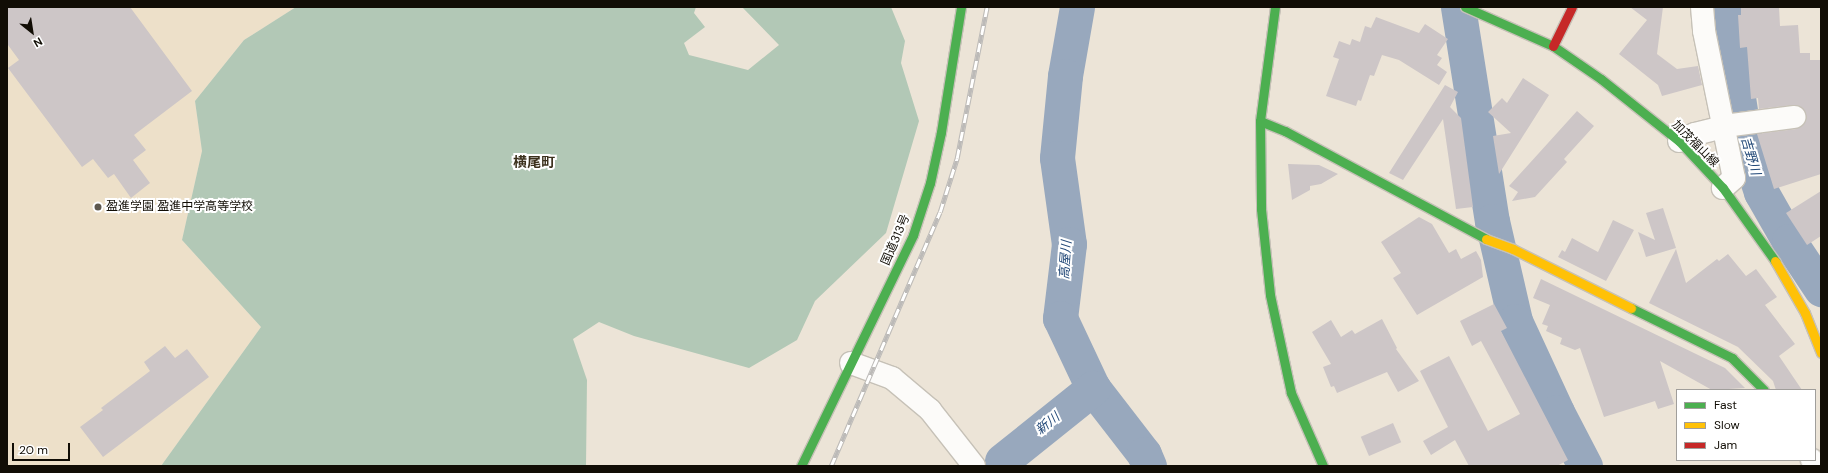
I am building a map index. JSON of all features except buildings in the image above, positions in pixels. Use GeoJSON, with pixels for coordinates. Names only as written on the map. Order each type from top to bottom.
{"type":"FeatureCollection","features":[{"type":"Feature","properties":{"kind":"main road","name":"国道313号"},"geometry":{"type":"LineString","coordinates":[[801,466],[914,235],[930,183],[961,7]]}},
{"type":"Feature","properties":{"kind":"main road"},"geometry":{"type":"LineString","coordinates":[[1275,7],[1260,121],[1261,209],[1270,295],[1291,393],[1323,466]]}},
{"type":"Feature","properties":{"kind":"main road","name":"加茂福山線"},"geometry":{"type":"LineString","coordinates":[[1466,7],[1552,46],[1601,79],[1679,141],[1723,188],[1767,248],[1805,313],[1821,353]]}},
{"type":"Feature","properties":{"kind":"main road"},"geometry":{"type":"LineString","coordinates":[[1552,46],[1572,7]]}},
{"type":"Feature","properties":{"kind":"main road"},"geometry":{"type":"LineString","coordinates":[[1260,121],[1285,131],[1486,239],[1513,249],[1732,358],[1763,389]]}},
{"type":"Feature","properties":{"kind":"street"},"geometry":{"type":"LineString","coordinates":[[1702,7],[1704,31],[1736,124],[1734,178],[1723,188]]}},
{"type":"Feature","properties":{"kind":"street"},"geometry":{"type":"LineString","coordinates":[[1679,141],[1696,134],[1736,124],[1794,117]]}},
{"type":"Feature","properties":{"kind":"street"},"geometry":{"type":"LineString","coordinates":[[851,364],[892,378],[930,410],[974,466]]}},
{"type":"Feature","properties":{"kind":"street"},"geometry":{"type":"LineString","coordinates":[[1816,466],[1821,463]]}},
{"type":"Feature","properties":{"kind":"shaded area","name":"盈進学園 盈進中学高等学校"},"geometry":{"type":"Polygon","coordinates":[[[7,7],[296,7],[244,40],[195,101],[202,151],[182,240],[261,327],[161,466],[7,466],[7,7]]]}},
{"type":"Feature","properties":{"kind":"green space"},"geometry":{"type":"Polygon","coordinates":[[[296,7],[696,7],[694,13],[705,27],[684,43],[689,55],[748,70],[779,45],[742,7],[891,7],[905,41],[901,63],[919,121],[886,233],[815,301],[797,340],[749,368],[634,336],[599,322],[573,339],[587,380],[586,466],[161,466],[261,327],[182,240],[202,151],[195,101],[244,40],[296,7]]]}},
{"type":"Feature","properties":{"kind":"waterway","name":"高屋川"},"geometry":{"type":"LineString","coordinates":[[1077,7],[1065,76],[1057,158],[1069,244],[1060,318],[1093,388],[1144,454],[1149,466]]}},
{"type":"Feature","properties":{"kind":"waterway"},"geometry":{"type":"LineString","coordinates":[[1458,7],[1492,221],[1515,321],[1557,412],[1585,466]]}},
{"type":"Feature","properties":{"kind":"waterway","name":"吉野川"},"geometry":{"type":"LineString","coordinates":[[1724,7],[1745,143],[1761,192],[1789,241],[1821,289]]}},
{"type":"Feature","properties":{"kind":"waterway","name":"新川"},"geometry":{"type":"LineString","coordinates":[[1002,461],[1093,388]]}},
{"type":"Feature","properties":{"kind":"railway"},"geometry":{"type":"LineString","coordinates":[[831,466],[940,212],[957,158],[987,7]]}},
{"type":"Feature","properties":{"kind":"traffic: fast"},"geometry":{"type":"LineString","coordinates":[[801,466],[913,235],[930,183],[941,132],[961,7]]}},
{"type":"Feature","properties":{"kind":"traffic: fast"},"geometry":{"type":"LineString","coordinates":[[1275,7],[1260,121],[1261,209],[1270,295],[1291,393],[1323,466]]}},
{"type":"Feature","properties":{"kind":"traffic: fast"},"geometry":{"type":"LineString","coordinates":[[1465,7],[1553,46],[1601,79],[1679,141],[1723,188],[1775,261]]}},
{"type":"Feature","properties":{"kind":"traffic: fast"},"geometry":{"type":"LineString","coordinates":[[1260,121],[1285,131],[1486,239]]}},
{"type":"Feature","properties":{"kind":"traffic: fast"},"geometry":{"type":"LineString","coordinates":[[1631,308],[1732,358],[1763,389]]}},
{"type":"Feature","properties":{"kind":"traffic: slow"},"geometry":{"type":"LineString","coordinates":[[1486,239],[1513,249],[1631,308]]}},
{"type":"Feature","properties":{"kind":"traffic: slow"},"geometry":{"type":"LineString","coordinates":[[1775,261],[1805,313],[1821,353]]}},
{"type":"Feature","properties":{"kind":"traffic: jam"},"geometry":{"type":"LineString","coordinates":[[1553,46],[1572,7]]}},
{"type":"Feature","properties":{"kind":"place","name":"盈進学園 盈進中学高等学校"},"geometry":{"type":"Point","coordinates":[98,207]}},
{"type":"Feature","properties":{"kind":"district","name":"横尾町"},"geometry":{"type":"Point","coordinates":[534,162]}}]}
